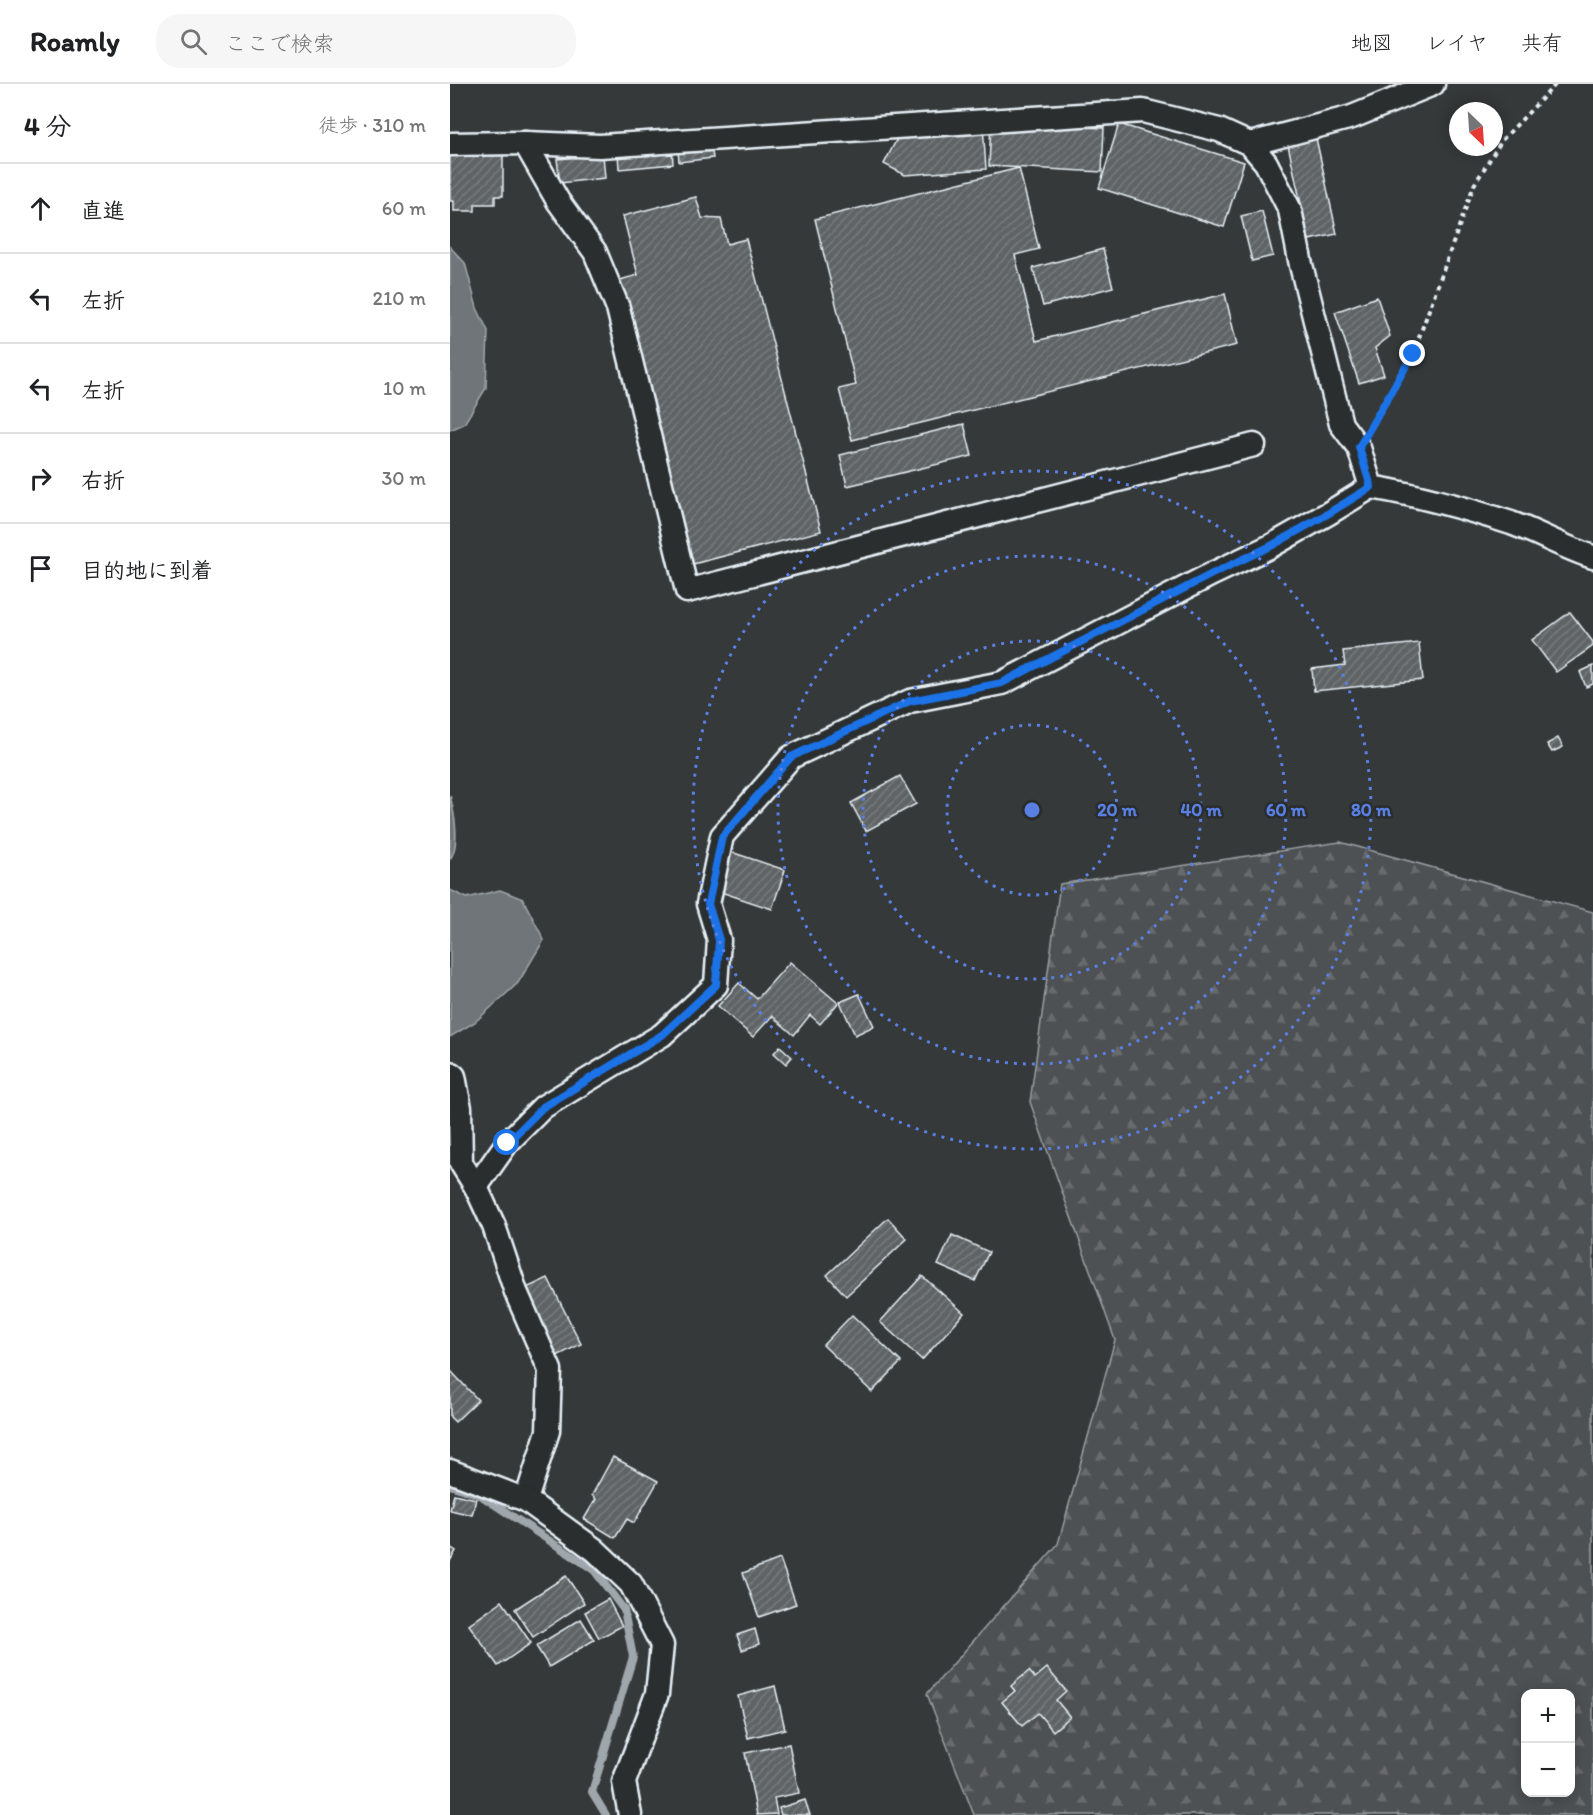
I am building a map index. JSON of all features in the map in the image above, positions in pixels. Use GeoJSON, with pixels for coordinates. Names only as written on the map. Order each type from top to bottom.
{"type":"FeatureCollection","features":[{"type":"Feature","properties":{"kind":"street"},"geometry":{"type":"LineString","coordinates":[[1250,144],[1352,117],[1433,84]]}},
{"type":"Feature","properties":{"kind":"street"},"geometry":{"type":"LineString","coordinates":[[450,144],[525,143],[600,146],[1143,111],[1219,130],[1250,144],[1266,164],[1290,210],[1301,265],[1341,424],[1359,447],[1371,487]]}},
{"type":"Feature","properties":{"kind":"street"},"geometry":{"type":"LineString","coordinates":[[525,143],[558,201],[595,252],[618,308],[687,591],[1254,445]]}},
{"type":"Feature","properties":{"kind":"street"},"geometry":{"type":"LineString","coordinates":[[476,1187],[507,1143],[543,1107],[662,1035],[716,985],[719,940],[708,904],[722,837],[791,757],[910,701],[1002,683],[1212,574],[1271,546],[1371,487],[1409,494],[1512,524],[1593,557]]}},
{"type":"Feature","properties":{"kind":"street"},"geometry":{"type":"LineString","coordinates":[[450,1073],[454,1076],[460,1108],[461,1163],[476,1187],[494,1226],[516,1292],[550,1370],[548,1431],[526,1500]]}},
{"type":"Feature","properties":{"kind":"street"},"geometry":{"type":"LineString","coordinates":[[450,1471],[526,1500],[595,1550],[632,1584],[662,1646],[657,1694],[624,1782],[630,1815]]}},
{"type":"Feature","properties":{"kind":"path"},"geometry":{"type":"LineString","coordinates":[[1359,447],[1413,354],[1474,185],[1502,140],[1556,84]]}},
{"type":"Feature","properties":{"kind":"green space"},"geometry":{"type":"Polygon","coordinates":[[[1340,842],[1593,912],[1593,1815],[974,1815],[927,1694],[1058,1544],[1115,1340],[1030,1102],[1060,884],[1340,842]]]}},
{"type":"Feature","properties":{"kind":"shaded area"},"geometry":{"type":"Polygon","coordinates":[[[450,247],[465,263],[477,308],[488,331],[486,388],[464,424],[450,430],[450,247]]]}},
{"type":"Feature","properties":{"kind":"shaded area"},"geometry":{"type":"Polygon","coordinates":[[[450,795],[456,837],[450,859],[450,795]]]}},
{"type":"Feature","properties":{"kind":"shaded area"},"geometry":{"type":"Polygon","coordinates":[[[450,890],[467,898],[500,890],[523,899],[544,940],[518,983],[475,1022],[450,1037],[450,890]]]}},
{"type":"Feature","properties":{"kind":"building"},"geometry":{"type":"Polygon","coordinates":[[[991,123],[1104,128],[1102,172],[989,166],[991,123]]]}},
{"type":"Feature","properties":{"kind":"building"},"geometry":{"type":"Polygon","coordinates":[[[1119,124],[1244,162],[1224,227],[1099,188],[1119,124]]]}},
{"type":"Feature","properties":{"kind":"building"},"geometry":{"type":"Polygon","coordinates":[[[983,125],[986,169],[905,175],[884,164],[901,131],[983,125]]]}},
{"type":"Feature","properties":{"kind":"building"},"geometry":{"type":"Polygon","coordinates":[[[1316,138],[1337,234],[1309,240],[1288,145],[1316,138]]]}},
{"type":"Feature","properties":{"kind":"building"},"geometry":{"type":"Polygon","coordinates":[[[711,145],[713,158],[679,162],[678,149],[711,145]]]}},
{"type":"Feature","properties":{"kind":"building"},"geometry":{"type":"Polygon","coordinates":[[[672,148],[673,164],[619,169],[618,153],[672,148]]]}},
{"type":"Feature","properties":{"kind":"building"},"geometry":{"type":"Polygon","coordinates":[[[450,151],[503,151],[503,196],[495,196],[495,204],[475,204],[475,211],[454,211],[454,201],[450,201],[450,151]]]}},
{"type":"Feature","properties":{"kind":"building"},"geometry":{"type":"Polygon","coordinates":[[[603,155],[605,178],[560,183],[557,159],[603,155]]]}},
{"type":"Feature","properties":{"kind":"building"},"geometry":{"type":"Polygon","coordinates":[[[1019,168],[1039,249],[1015,255],[1036,341],[1225,294],[1237,345],[852,440],[839,389],[856,385],[815,219],[1019,168]]]}},
{"type":"Feature","properties":{"kind":"building"},"geometry":{"type":"Polygon","coordinates":[[[696,197],[702,218],[721,219],[727,244],[746,239],[821,531],[689,565],[616,281],[638,275],[623,216],[696,197]]]}},
{"type":"Feature","properties":{"kind":"building"},"geometry":{"type":"Polygon","coordinates":[[[1262,211],[1273,256],[1252,261],[1241,216],[1262,211]]]}},
{"type":"Feature","properties":{"kind":"building"},"geometry":{"type":"Polygon","coordinates":[[[1103,249],[1113,287],[1043,306],[1033,268],[1103,249]]]}},
{"type":"Feature","properties":{"kind":"building"},"geometry":{"type":"Polygon","coordinates":[[[1377,297],[1390,336],[1375,348],[1384,375],[1359,383],[1335,312],[1377,297]]]}},
{"type":"Feature","properties":{"kind":"building"},"geometry":{"type":"Polygon","coordinates":[[[964,424],[972,456],[847,486],[840,455],[964,424]]]}},
{"type":"Feature","properties":{"kind":"building"},"geometry":{"type":"Polygon","coordinates":[[[1570,612],[1593,642],[1593,646],[1556,672],[1532,640],[1570,612]]]}},
{"type":"Feature","properties":{"kind":"building"},"geometry":{"type":"Polygon","coordinates":[[[1419,643],[1423,680],[1314,691],[1312,669],[1345,665],[1343,651],[1419,643]]]}},
{"type":"Feature","properties":{"kind":"building"},"geometry":{"type":"Polygon","coordinates":[[[1593,666],[1593,684],[1586,687],[1580,672],[1593,666]]]}},
{"type":"Feature","properties":{"kind":"building"},"geometry":{"type":"Polygon","coordinates":[[[1558,738],[1563,747],[1552,752],[1547,744],[1558,738]]]}},
{"type":"Feature","properties":{"kind":"building"},"geometry":{"type":"Polygon","coordinates":[[[900,776],[916,804],[866,831],[851,803],[900,776]]]}},
{"type":"Feature","properties":{"kind":"building"},"geometry":{"type":"Polygon","coordinates":[[[731,852],[785,870],[772,909],[718,891],[731,852]]]}},
{"type":"Feature","properties":{"kind":"building"},"geometry":{"type":"Polygon","coordinates":[[[790,962],[838,1003],[820,1024],[810,1015],[794,1035],[772,1016],[753,1037],[718,1006],[739,983],[757,999],[790,962]]]}},
{"type":"Feature","properties":{"kind":"building"},"geometry":{"type":"Polygon","coordinates":[[[859,994],[874,1026],[855,1035],[840,1002],[859,994]]]}},
{"type":"Feature","properties":{"kind":"building"},"geometry":{"type":"Polygon","coordinates":[[[780,1046],[792,1057],[786,1064],[774,1053],[780,1046]]]}},
{"type":"Feature","properties":{"kind":"building"},"geometry":{"type":"Polygon","coordinates":[[[888,1218],[907,1239],[846,1296],[827,1275],[888,1218]]]}},
{"type":"Feature","properties":{"kind":"building"},"geometry":{"type":"Polygon","coordinates":[[[952,1235],[989,1252],[975,1281],[938,1265],[952,1235]]]}},
{"type":"Feature","properties":{"kind":"building"},"geometry":{"type":"Polygon","coordinates":[[[922,1276],[964,1313],[922,1360],[880,1322],[922,1276]]]}},
{"type":"Feature","properties":{"kind":"building"},"geometry":{"type":"Polygon","coordinates":[[[548,1278],[581,1344],[555,1357],[522,1290],[548,1278]]]}},
{"type":"Feature","properties":{"kind":"building"},"geometry":{"type":"Polygon","coordinates":[[[852,1315],[901,1362],[872,1392],[823,1345],[852,1315]]]}},
{"type":"Feature","properties":{"kind":"building"},"geometry":{"type":"Polygon","coordinates":[[[450,1370],[478,1400],[455,1422],[450,1417],[450,1370]]]}},
{"type":"Feature","properties":{"kind":"building"},"geometry":{"type":"Polygon","coordinates":[[[613,1457],[658,1481],[634,1523],[627,1519],[615,1538],[584,1519],[596,1499],[592,1495],[613,1457]]]}},
{"type":"Feature","properties":{"kind":"building"},"geometry":{"type":"Polygon","coordinates":[[[454,1494],[476,1499],[472,1515],[450,1510],[454,1494]]]}},
{"type":"Feature","properties":{"kind":"building"},"geometry":{"type":"Polygon","coordinates":[[[450,1547],[456,1551],[450,1561],[450,1547]]]}},
{"type":"Feature","properties":{"kind":"building"},"geometry":{"type":"Polygon","coordinates":[[[780,1559],[796,1604],[759,1617],[743,1573],[780,1559]]]}},
{"type":"Feature","properties":{"kind":"building"},"geometry":{"type":"Polygon","coordinates":[[[566,1576],[584,1603],[533,1637],[515,1609],[566,1576]]]}},
{"type":"Feature","properties":{"kind":"building"},"geometry":{"type":"Polygon","coordinates":[[[608,1599],[622,1626],[599,1638],[585,1612],[608,1599]]]}},
{"type":"Feature","properties":{"kind":"building"},"geometry":{"type":"Polygon","coordinates":[[[502,1601],[531,1643],[498,1666],[469,1625],[502,1601]]]}},
{"type":"Feature","properties":{"kind":"building"},"geometry":{"type":"Polygon","coordinates":[[[581,1619],[594,1640],[549,1667],[536,1646],[581,1619]]]}},
{"type":"Feature","properties":{"kind":"building"},"geometry":{"type":"Polygon","coordinates":[[[755,1629],[759,1644],[742,1650],[737,1635],[755,1629]]]}},
{"type":"Feature","properties":{"kind":"building"},"geometry":{"type":"Polygon","coordinates":[[[1047,1668],[1066,1691],[1056,1700],[1070,1717],[1053,1731],[1038,1713],[1022,1726],[1002,1702],[1015,1691],[1011,1686],[1029,1671],[1035,1678],[1047,1668]]]}},
{"type":"Feature","properties":{"kind":"building"},"geometry":{"type":"Polygon","coordinates":[[[775,1686],[785,1729],[748,1738],[738,1696],[775,1686]]]}},
{"type":"Feature","properties":{"kind":"building"},"geometry":{"type":"Polygon","coordinates":[[[789,1744],[799,1793],[774,1798],[777,1814],[757,1815],[745,1753],[789,1744]]]}},
{"type":"Feature","properties":{"kind":"building"},"geometry":{"type":"Polygon","coordinates":[[[805,1800],[810,1815],[781,1815],[779,1808],[805,1800]]]}},
{"type":"Feature","properties":{"kind":"waterway"},"geometry":{"type":"LineString","coordinates":[[450,1485],[480,1495],[594,1570],[624,1610],[633,1657],[592,1792],[606,1815]]}},
{"type":"Feature","properties":{"kind":"route"},"geometry":{"type":"LineString","coordinates":[[507,1143],[543,1107],[662,1035],[716,985],[719,940],[708,904],[722,837],[791,757],[910,701],[1002,683],[1212,574],[1271,546],[1371,487],[1359,447],[1413,354]]}}]}
